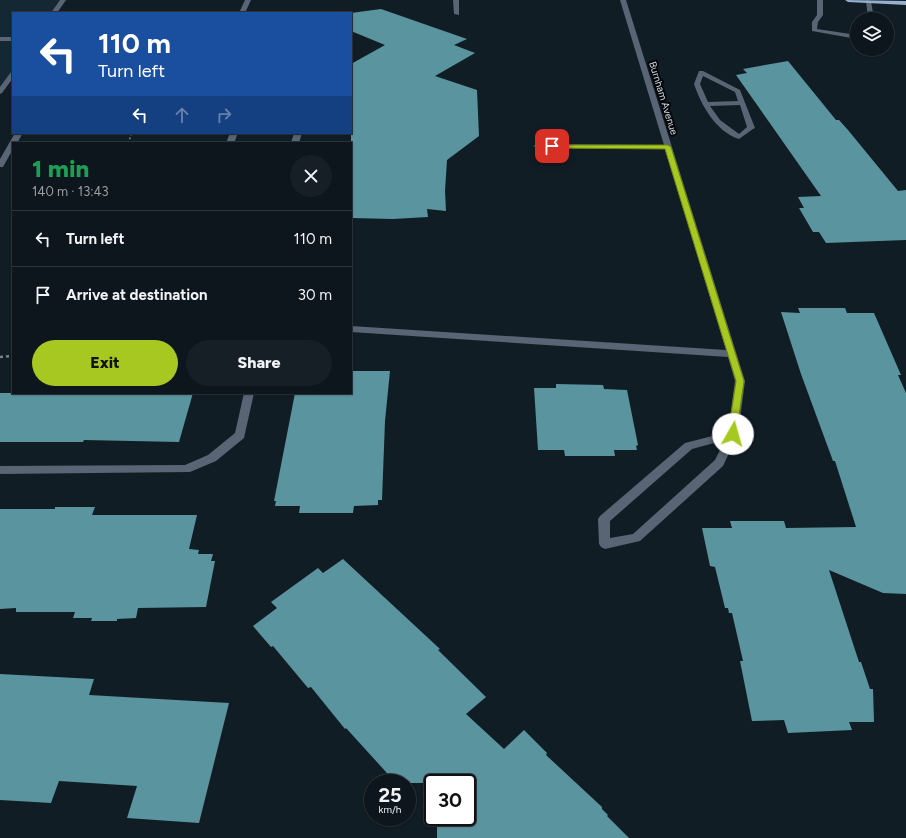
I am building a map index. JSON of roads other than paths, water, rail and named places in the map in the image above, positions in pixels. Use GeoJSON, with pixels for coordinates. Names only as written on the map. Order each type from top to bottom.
{"type":"FeatureCollection","features":[{"type":"Feature","properties":{"kind":"main road"},"geometry":{"type":"LineString","coordinates":[[848,0],[906,3]]}},
{"type":"Feature","properties":{"kind":"street"},"geometry":{"type":"LineString","coordinates":[[55,12],[63,0]]}},
{"type":"Feature","properties":{"kind":"street"},"geometry":{"type":"LineString","coordinates":[[242,12],[248,0]]}},
{"type":"Feature","properties":{"kind":"street"},"geometry":{"type":"LineString","coordinates":[[456,0],[458,14]]}},
{"type":"Feature","properties":{"kind":"street","name":"Burnham Avenue"},"geometry":{"type":"LineString","coordinates":[[623,0],[740,381],[733,434],[720,463],[636,538],[605,544],[604,519],[689,446],[733,434]]}},
{"type":"Feature","properties":{"kind":"street"},"geometry":{"type":"LineString","coordinates":[[820,0],[820,15],[815,22],[814,30],[850,36]]}},
{"type":"Feature","properties":{"kind":"street"},"geometry":{"type":"LineString","coordinates":[[868,1],[870,12]]}},
{"type":"Feature","properties":{"kind":"street"},"geometry":{"type":"LineString","coordinates":[[0,39],[12,39]]}},
{"type":"Feature","properties":{"kind":"street"},"geometry":{"type":"LineString","coordinates":[[701,72],[738,91],[742,103],[751,128],[739,137],[717,121],[706,104],[697,84],[701,72]]}},
{"type":"Feature","properties":{"kind":"street"},"geometry":{"type":"LineString","coordinates":[[0,92],[12,74]]}},
{"type":"Feature","properties":{"kind":"street"},"geometry":{"type":"LineString","coordinates":[[706,104],[742,103]]}},
{"type":"Feature","properties":{"kind":"street"},"geometry":{"type":"LineString","coordinates":[[0,165],[12,145]]}},
{"type":"Feature","properties":{"kind":"street"},"geometry":{"type":"LineString","coordinates":[[537,146],[668,147]]}},
{"type":"Feature","properties":{"kind":"street"},"geometry":{"type":"LineString","coordinates":[[352,329],[732,354]]}},
{"type":"Feature","properties":{"kind":"street"},"geometry":{"type":"LineString","coordinates":[[0,470],[186,469],[212,458],[240,435],[249,394]]}}]}
